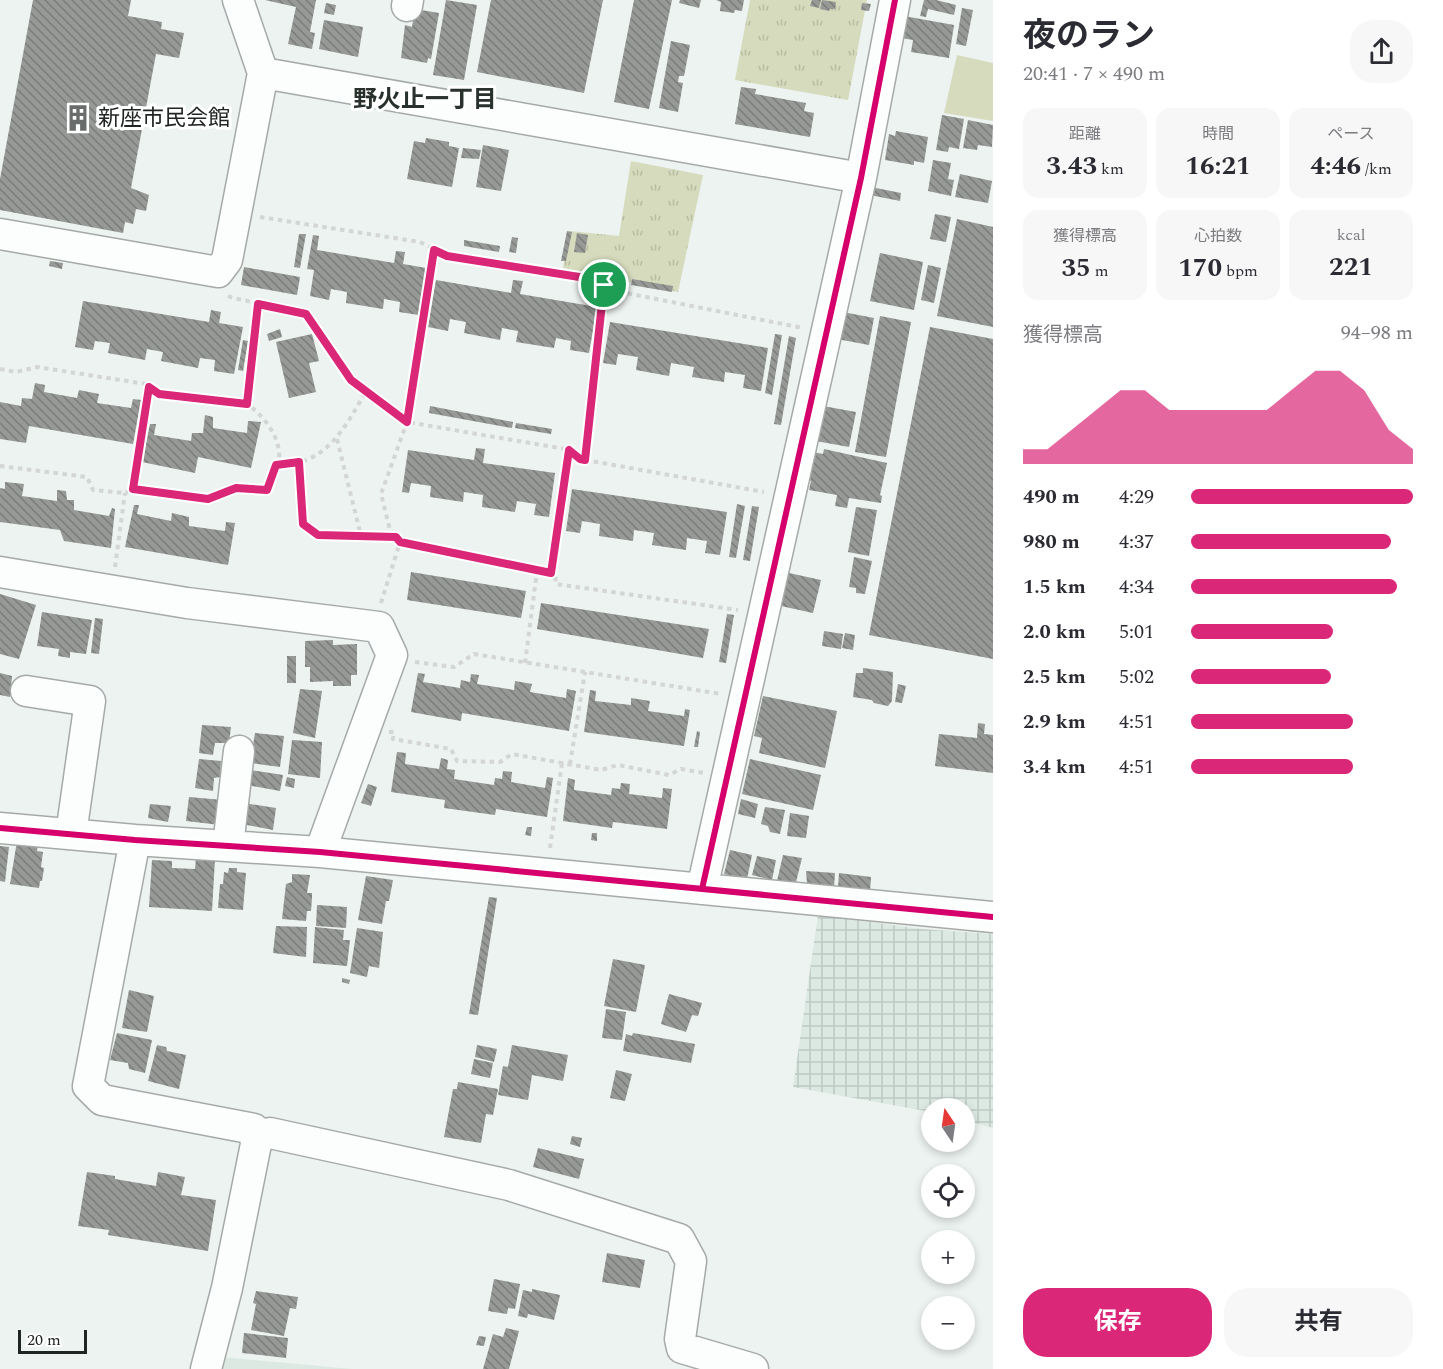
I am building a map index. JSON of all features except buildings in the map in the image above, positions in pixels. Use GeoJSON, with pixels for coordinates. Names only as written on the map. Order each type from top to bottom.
{"type":"FeatureCollection","features":[{"type":"Feature","properties":{"kind":"street"},"geometry":{"type":"LineString","coordinates":[[0,234],[218,272],[227,260],[263,73],[238,0]]}},
{"type":"Feature","properties":{"kind":"street"},"geometry":{"type":"LineString","coordinates":[[702,889],[861,178],[895,0]]}},
{"type":"Feature","properties":{"kind":"street"},"geometry":{"type":"LineString","coordinates":[[263,73],[861,178]]}},
{"type":"Feature","properties":{"kind":"street"},"geometry":{"type":"LineString","coordinates":[[0,572],[187,603],[379,627],[392,655],[320,852]]}},
{"type":"Feature","properties":{"kind":"street"},"geometry":{"type":"LineString","coordinates":[[26,691],[90,700],[71,834]]}},
{"type":"Feature","properties":{"kind":"street"},"geometry":{"type":"LineString","coordinates":[[228,846],[238,751]]}},
{"type":"Feature","properties":{"kind":"street"},"geometry":{"type":"LineString","coordinates":[[0,828],[135,840],[320,852],[993,917]]}},
{"type":"Feature","properties":{"kind":"street"},"geometry":{"type":"LineString","coordinates":[[135,840],[88,1086],[102,1100],[254,1129],[256,1144],[227,1288],[206,1369]]}},
{"type":"Feature","properties":{"kind":"street"},"geometry":{"type":"LineString","coordinates":[[255,1137],[270,1133],[509,1185],[679,1239],[691,1261],[680,1339],[682,1348],[753,1369]]}},
{"type":"Feature","properties":{"kind":"path"},"geometry":{"type":"LineString","coordinates":[[259,217],[420,242],[447,256],[592,279],[621,292],[808,329]]}},
{"type":"Feature","properties":{"kind":"path"},"geometry":{"type":"LineString","coordinates":[[434,250],[407,422],[381,494],[390,530],[400,542],[555,574],[556,584],[748,611]]}},
{"type":"Feature","properties":{"kind":"path"},"geometry":{"type":"LineString","coordinates":[[585,460],[604,285]]}},
{"type":"Feature","properties":{"kind":"path"},"geometry":{"type":"LineString","coordinates":[[224,294],[306,314],[351,380],[407,422],[569,450],[580,459],[769,493]]}},
{"type":"Feature","properties":{"kind":"path"},"geometry":{"type":"LineString","coordinates":[[247,404],[258,304]]}},
{"type":"Feature","properties":{"kind":"path"},"geometry":{"type":"LineString","coordinates":[[0,369],[16,372],[37,367],[146,384],[159,394],[247,404],[256,410],[267,424],[275,438],[279,458],[267,490],[236,488],[208,499],[133,489],[125,493],[93,490],[87,477],[0,466]]}},
{"type":"Feature","properties":{"kind":"path"},"geometry":{"type":"LineString","coordinates":[[133,489],[149,387]]}},
{"type":"Feature","properties":{"kind":"path"},"geometry":{"type":"LineString","coordinates":[[276,465],[299,462],[324,450],[337,439],[366,391]]}},
{"type":"Feature","properties":{"kind":"path"},"geometry":{"type":"LineString","coordinates":[[337,439],[361,536]]}},
{"type":"Feature","properties":{"kind":"path"},"geometry":{"type":"LineString","coordinates":[[551,573],[569,450]]}},
{"type":"Feature","properties":{"kind":"path"},"geometry":{"type":"LineString","coordinates":[[299,462],[303,524],[318,535],[396,537]]}},
{"type":"Feature","properties":{"kind":"path"},"geometry":{"type":"LineString","coordinates":[[113,578],[125,493]]}},
{"type":"Feature","properties":{"kind":"path"},"geometry":{"type":"LineString","coordinates":[[380,609],[400,542]]}},
{"type":"Feature","properties":{"kind":"path"},"geometry":{"type":"LineString","coordinates":[[525,663],[537,571]]}},
{"type":"Feature","properties":{"kind":"path"},"geometry":{"type":"LineString","coordinates":[[410,662],[454,667],[474,654],[730,695]]}},
{"type":"Feature","properties":{"kind":"path"},"geometry":{"type":"LineString","coordinates":[[570,764],[585,672]]}},
{"type":"Feature","properties":{"kind":"path"},"geometry":{"type":"LineString","coordinates":[[386,732],[394,732],[393,739],[451,749],[457,761],[500,762],[512,754],[602,770],[618,765],[669,775],[681,769],[713,775]]}},
{"type":"Feature","properties":{"kind":"path"},"geometry":{"type":"LineString","coordinates":[[549,857],[562,763]]}},
{"type":"Feature","properties":{"kind":"shaded area"},"geometry":{"type":"Polygon","coordinates":[[[818,915],[922,929],[993,934],[993,1128],[975,1123],[975,1098],[921,1098],[921,1110],[793,1087],[818,915]]]}},
{"type":"Feature","properties":{"kind":"shaded area"},"geometry":{"type":"Polygon","coordinates":[[[222,1357],[352,1369],[219,1369],[222,1357]]]}},
{"type":"Feature","properties":{"kind":"green space"},"geometry":{"type":"Polygon","coordinates":[[[750,0],[867,0],[848,100],[735,80],[750,0]]]}},
{"type":"Feature","properties":{"kind":"green space"},"geometry":{"type":"Polygon","coordinates":[[[957,55],[993,63],[993,121],[944,113],[957,55]]]}},
{"type":"Feature","properties":{"kind":"green space"},"geometry":{"type":"Polygon","coordinates":[[[631,161],[703,175],[678,292],[563,268],[570,231],[619,236],[631,161]]]}},
{"type":"Feature","properties":{"kind":"cycle path"},"geometry":{"type":"LineString","coordinates":[[702,889],[861,178],[895,0]]}},
{"type":"Feature","properties":{"kind":"cycle path"},"geometry":{"type":"LineString","coordinates":[[0,828],[135,840],[320,852],[993,917]]}},
{"type":"Feature","properties":{"kind":"place","name":"新座市民会館"},"geometry":{"type":"Point","coordinates":[78,118]}},
{"type":"Feature","properties":{"kind":"district","name":"野火止一丁目"},"geometry":{"type":"Point","coordinates":[425,100]}},
{"type":"Feature","properties":{"kind":"route"},"geometry":{"type":"LineString","coordinates":[[434,250],[447,256],[592,279],[604,285],[585,460],[580,459],[569,450],[551,573],[400,542],[396,537],[318,535],[303,524],[299,462],[276,465],[267,490],[236,488],[208,499],[133,489],[149,387],[159,394],[247,404],[258,304],[306,314],[351,380],[407,422],[434,250]]}}]}
